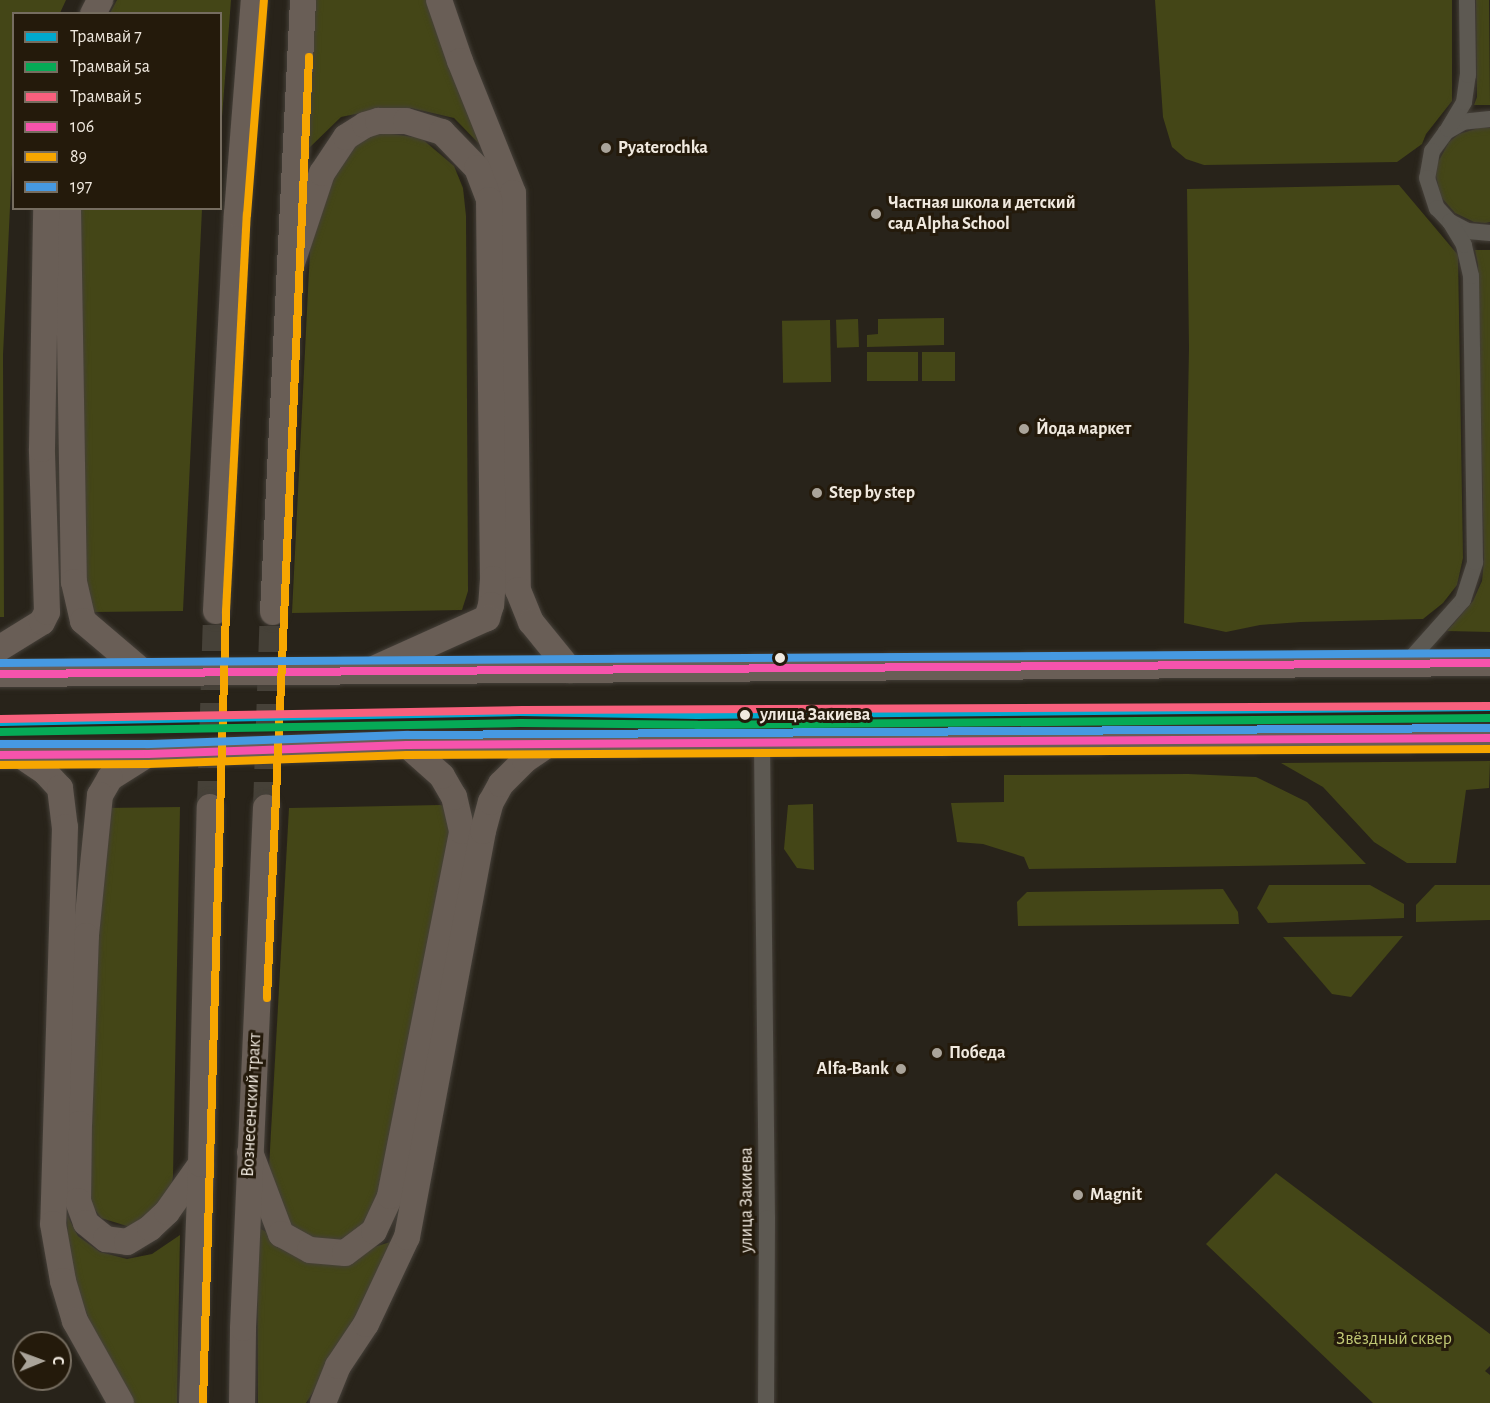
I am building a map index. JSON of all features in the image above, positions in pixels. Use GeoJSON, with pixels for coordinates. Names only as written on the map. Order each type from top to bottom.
{"type":"FeatureCollection","features":[{"type":"Feature","properties":{"kind":"main road"},"geometry":{"type":"LineString","coordinates":[[216,611],[237,214],[254,0]]}},
{"type":"Feature","properties":{"kind":"main road"},"geometry":{"type":"LineString","coordinates":[[273,612],[292,262],[303,0]]}},
{"type":"Feature","properties":{"kind":"main road"},"geometry":{"type":"LineString","coordinates":[[439,0],[460,61],[513,193],[518,590],[531,622],[570,670]]}},
{"type":"Feature","properties":{"kind":"main road"},"geometry":{"type":"LineString","coordinates":[[292,262],[322,173],[346,136],[365,124],[378,120],[406,121],[442,132],[477,168],[489,201],[493,567],[491,605],[486,618],[368,672]]}},
{"type":"Feature","properties":{"kind":"main road"},"geometry":{"type":"LineString","coordinates":[[222,175],[237,214]]}},
{"type":"Feature","properties":{"kind":"main road"},"geometry":{"type":"LineString","coordinates":[[0,648],[42,622],[47,612],[42,449],[46,210]]}},
{"type":"Feature","properties":{"kind":"main road"},"geometry":{"type":"LineString","coordinates":[[68,210],[74,582],[83,621],[142,671]]}},
{"type":"Feature","properties":{"kind":"main road"},"geometry":{"type":"LineString","coordinates":[[0,674],[142,671],[368,672],[1490,663]]}},
{"type":"Feature","properties":{"kind":"main road"},"geometry":{"type":"LineString","coordinates":[[10,755],[148,754],[407,745],[1490,738]]}},
{"type":"Feature","properties":{"kind":"main road"},"geometry":{"type":"LineString","coordinates":[[323,1403],[338,1366],[366,1324],[407,1237],[483,831],[491,802],[501,784],[525,760],[549,744]]}},
{"type":"Feature","properties":{"kind":"main road"},"geometry":{"type":"LineString","coordinates":[[250,1152],[281,1234],[310,1250],[345,1253],[374,1231],[390,1196],[462,831],[454,797],[442,776],[407,745]]}},
{"type":"Feature","properties":{"kind":"main road"},"geometry":{"type":"LineString","coordinates":[[148,754],[110,778],[100,795],[86,936],[79,1124],[78,1201],[86,1223],[106,1239],[127,1242],[150,1228],[167,1212],[201,1164]]}},
{"type":"Feature","properties":{"kind":"main road"},"geometry":{"type":"LineString","coordinates":[[10,755],[45,772],[60,788],[65,827],[53,1224],[63,1281],[75,1322],[121,1403]]}},
{"type":"Feature","properties":{"kind":"main road"},"geometry":{"type":"LineString","coordinates":[[192,1403],[210,807]]}},
{"type":"Feature","properties":{"kind":"main road","name":"Вознесенский тракт"},"geometry":{"type":"LineString","coordinates":[[242,1403],[250,1152],[266,808]]}},
{"type":"Feature","properties":{"kind":"street"},"geometry":{"type":"LineString","coordinates":[[1406,664],[1463,600],[1475,562],[1471,276],[1464,245],[1450,222],[1437,208],[1427,177],[1432,151],[1464,102],[1468,75],[1467,0]]}},
{"type":"Feature","properties":{"kind":"street"},"geometry":{"type":"LineString","coordinates":[[1446,132],[1463,122],[1490,119]]}},
{"type":"Feature","properties":{"kind":"street"},"geometry":{"type":"LineString","coordinates":[[1450,222],[1468,231],[1490,233]]}},
{"type":"Feature","properties":{"kind":"street","name":"улица Закиева"},"geometry":{"type":"LineString","coordinates":[[762,744],[767,1229],[766,1403]]}},
{"type":"Feature","properties":{"kind":"green space"},"geometry":{"type":"Polygon","coordinates":[[[0,0],[66,0],[60,12],[12,12],[12,164],[3,355],[4,617],[0,617],[0,0]]]}},
{"type":"Feature","properties":{"kind":"green space"},"geometry":{"type":"Polygon","coordinates":[[[117,0],[231,0],[222,117],[222,12],[111,12],[117,0]]]}},
{"type":"Feature","properties":{"kind":"green space"},"geometry":{"type":"Polygon","coordinates":[[[315,0],[430,0],[489,154],[454,118],[411,108],[380,109],[341,117],[307,150],[315,0]]]}},
{"type":"Feature","properties":{"kind":"green space"},"geometry":{"type":"Polygon","coordinates":[[[1155,0],[1452,0],[1452,101],[1426,134],[1422,144],[1397,162],[1204,165],[1186,159],[1172,147],[1163,117],[1155,0]]]}},
{"type":"Feature","properties":{"kind":"green space"},"geometry":{"type":"Polygon","coordinates":[[[1476,0],[1489,0],[1490,105],[1474,105],[1477,97],[1476,0]]]}},
{"type":"Feature","properties":{"kind":"green space"},"geometry":{"type":"Polygon","coordinates":[[[1482,127],[1490,128],[1490,222],[1485,223],[1474,222],[1455,213],[1441,197],[1436,176],[1437,164],[1449,142],[1459,134],[1482,127]]]}},
{"type":"Feature","properties":{"kind":"green space"},"geometry":{"type":"Polygon","coordinates":[[[377,132],[421,138],[454,166],[463,188],[466,216],[468,591],[462,610],[292,613],[314,170],[377,132]]]}},
{"type":"Feature","properties":{"kind":"green space"},"geometry":{"type":"Polygon","coordinates":[[[1399,185],[1458,255],[1463,558],[1457,585],[1443,603],[1423,619],[1301,622],[1260,625],[1226,632],[1184,623],[1189,348],[1187,189],[1399,185]]]}},
{"type":"Feature","properties":{"kind":"green space"},"geometry":{"type":"Polygon","coordinates":[[[75,210],[202,210],[183,611],[93,612],[81,589],[75,210]]]}},
{"type":"Feature","properties":{"kind":"green space"},"geometry":{"type":"Polygon","coordinates":[[[1475,250],[1490,250],[1490,632],[1447,631],[1473,601],[1482,581],[1484,560],[1478,265],[1475,250]]]}},
{"type":"Feature","properties":{"kind":"green space"},"geometry":{"type":"Polygon","coordinates":[[[944,318],[944,345],[867,347],[867,335],[878,334],[878,319],[944,318]]]}},
{"type":"Feature","properties":{"kind":"green space"},"geometry":{"type":"Polygon","coordinates":[[[858,319],[859,347],[837,348],[836,320],[858,319]]]}},
{"type":"Feature","properties":{"kind":"green space"},"geometry":{"type":"Polygon","coordinates":[[[830,320],[831,382],[783,383],[782,321],[830,320]]]}},
{"type":"Feature","properties":{"kind":"green space"},"geometry":{"type":"Polygon","coordinates":[[[867,352],[918,352],[918,381],[867,381],[867,352]]]}},
{"type":"Feature","properties":{"kind":"green space"},"geometry":{"type":"Polygon","coordinates":[[[922,352],[955,352],[955,381],[922,381],[922,352]]]}},
{"type":"Feature","properties":{"kind":"green space"},"geometry":{"type":"Polygon","coordinates":[[[1490,761],[1489,788],[1466,790],[1456,863],[1407,863],[1374,842],[1323,787],[1281,763],[1490,761]]]}},
{"type":"Feature","properties":{"kind":"green space"},"geometry":{"type":"Polygon","coordinates":[[[1188,774],[1256,777],[1307,802],[1366,864],[1029,869],[1024,857],[983,844],[957,842],[951,803],[1004,802],[1004,775],[1188,774]]]}},
{"type":"Feature","properties":{"kind":"green space"},"geometry":{"type":"Polygon","coordinates":[[[813,804],[814,870],[797,868],[784,849],[788,805],[813,804]]]}},
{"type":"Feature","properties":{"kind":"green space"},"geometry":{"type":"Polygon","coordinates":[[[440,805],[451,807],[454,828],[388,1185],[367,1226],[341,1239],[316,1239],[283,1222],[269,1168],[289,808],[440,805]]]}},
{"type":"Feature","properties":{"kind":"green space"},"geometry":{"type":"Polygon","coordinates":[[[180,807],[173,1176],[169,1202],[130,1227],[101,1218],[88,1200],[104,808],[180,807]]]}},
{"type":"Feature","properties":{"kind":"green space"},"geometry":{"type":"Polygon","coordinates":[[[1269,885],[1370,885],[1404,904],[1404,918],[1268,923],[1257,908],[1269,885]]]}},
{"type":"Feature","properties":{"kind":"green space"},"geometry":{"type":"Polygon","coordinates":[[[1435,885],[1490,885],[1490,920],[1416,922],[1416,905],[1435,885]]]}},
{"type":"Feature","properties":{"kind":"green space"},"geometry":{"type":"Polygon","coordinates":[[[1223,889],[1238,912],[1239,924],[1018,926],[1017,902],[1027,892],[1223,889]]]}},
{"type":"Feature","properties":{"kind":"green space"},"geometry":{"type":"Polygon","coordinates":[[[1403,936],[1351,997],[1332,994],[1283,937],[1403,936]]]}},
{"type":"Feature","properties":{"kind":"green space","name":"Звёздный сквер"},"geometry":{"type":"Polygon","coordinates":[[[1276,1173],[1490,1334],[1490,1366],[1485,1371],[1490,1375],[1490,1403],[1373,1403],[1206,1244],[1276,1173]]]}},
{"type":"Feature","properties":{"kind":"green space"},"geometry":{"type":"Polygon","coordinates":[[[67,1215],[78,1236],[100,1252],[127,1259],[152,1254],[180,1235],[177,1403],[130,1403],[93,1332],[79,1291],[68,1249],[67,1215]]]}},
{"type":"Feature","properties":{"kind":"green space"},"geometry":{"type":"Polygon","coordinates":[[[257,1227],[301,1250],[342,1257],[400,1239],[367,1309],[306,1403],[258,1403],[257,1227]]]}},
{"type":"Feature","properties":{"kind":"tunnel"},"geometry":{"type":"LineString","coordinates":[[210,807],[216,611]]}},
{"type":"Feature","properties":{"kind":"tunnel"},"geometry":{"type":"LineString","coordinates":[[266,808],[273,612]]}},
{"type":"Feature","properties":{"kind":"tram line","name":"5"},"geometry":{"type":"LineString","coordinates":[[0,719],[523,710],[1490,706]]}},
{"type":"Feature","properties":{"kind":"tram line","name":"7"},"geometry":{"type":"LineString","coordinates":[[0,722],[520,712],[697,715],[1490,707]]}},
{"type":"Feature","properties":{"kind":"tram line","name":"5а"},"geometry":{"type":"LineString","coordinates":[[0,732],[520,723],[697,725],[1490,718]]}},
{"type":"Feature","properties":{"kind":"transit line","name":"89"},"geometry":{"type":"LineString","coordinates":[[203,1403],[226,611],[247,215],[264,1]]}},
{"type":"Feature","properties":{"kind":"transit line","name":"89"},"geometry":{"type":"LineString","coordinates":[[267,998],[309,57]]}},
{"type":"Feature","properties":{"kind":"transit line","name":"197"},"geometry":{"type":"LineString","coordinates":[[0,663],[1490,653]]}},
{"type":"Feature","properties":{"kind":"transit line","name":"106"},"geometry":{"type":"LineString","coordinates":[[0,674],[1490,663]]}},
{"type":"Feature","properties":{"kind":"transit line","name":"197"},"geometry":{"type":"LineString","coordinates":[[0,744],[148,744],[407,735],[1490,728]]}},
{"type":"Feature","properties":{"kind":"transit line","name":"106"},"geometry":{"type":"LineString","coordinates":[[0,755],[148,754],[407,745],[1490,738]]}},
{"type":"Feature","properties":{"kind":"transit line","name":"89"},"geometry":{"type":"LineString","coordinates":[[0,765],[148,764],[407,755],[1490,749]]}},
{"type":"Feature","properties":{"kind":"place","name":"Pyaterochka"},"geometry":{"type":"Point","coordinates":[606,148]}},
{"type":"Feature","properties":{"kind":"place","name":"Частная школа и детский сад Alpha School"},"geometry":{"type":"Point","coordinates":[876,214]}},
{"type":"Feature","properties":{"kind":"place","name":"Йода маркет"},"geometry":{"type":"Point","coordinates":[1024,429]}},
{"type":"Feature","properties":{"kind":"place","name":"Step by step"},"geometry":{"type":"Point","coordinates":[817,493]}},
{"type":"Feature","properties":{"kind":"place","name":"улица Закиева"},"geometry":{"type":"Point","coordinates":[745,715]}},
{"type":"Feature","properties":{"kind":"place","name":"Победа"},"geometry":{"type":"Point","coordinates":[937,1053]}},
{"type":"Feature","properties":{"kind":"place","name":"Alfa-Bank"},"geometry":{"type":"Point","coordinates":[901,1069]}},
{"type":"Feature","properties":{"kind":"place","name":"Magnit"},"geometry":{"type":"Point","coordinates":[1078,1195]}}]}
